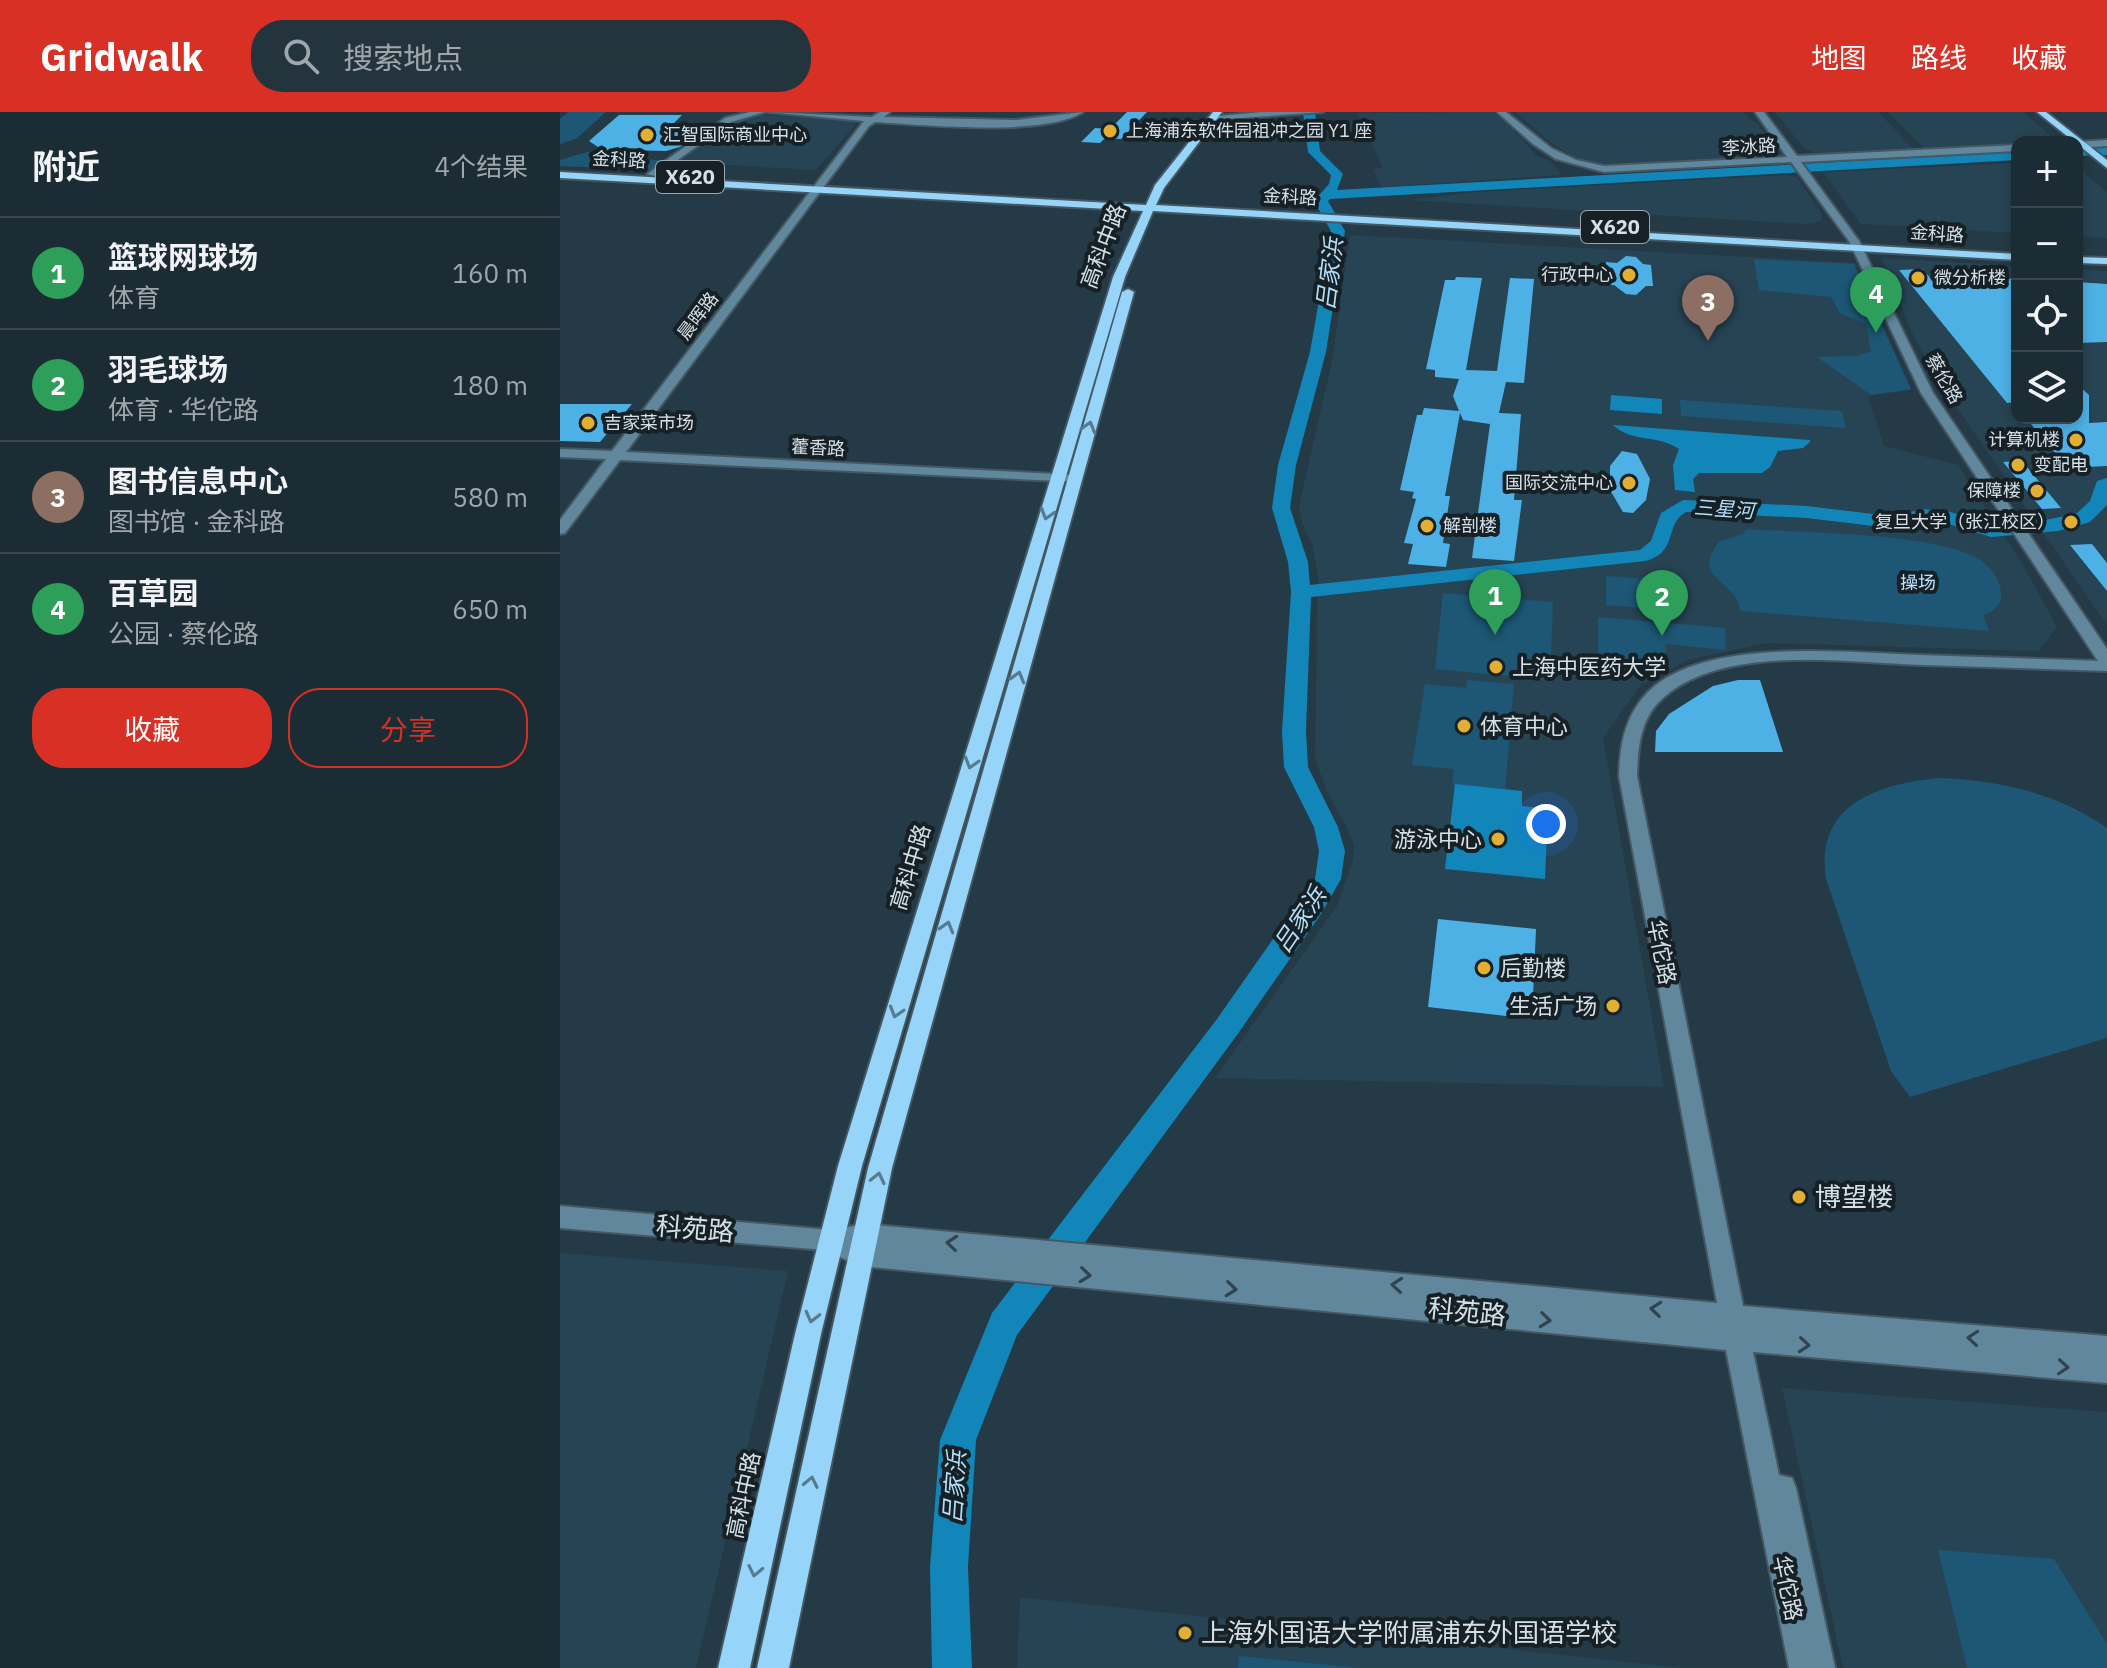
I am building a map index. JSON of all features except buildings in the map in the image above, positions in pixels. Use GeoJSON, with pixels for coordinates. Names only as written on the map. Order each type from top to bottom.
{"type":"FeatureCollection","features":[{"type":"Feature","properties":{"kind":"main road"},"geometry":{"type":"LineString","coordinates":[[2034,112],[2065,136]]}},
{"type":"Feature","properties":{"kind":"main road"},"geometry":{"type":"LineString","coordinates":[[2041,112],[2068,136]]}},
{"type":"Feature","properties":{"kind":"main road","name":"高科中路"},"geometry":{"type":"LineString","coordinates":[[734,1668],[830,1241],[873,1085],[1156,205],[1221,114]]}},
{"type":"Feature","properties":{"kind":"main road"},"geometry":{"type":"LineString","coordinates":[[2083,150],[2107,165]]}},
{"type":"Feature","properties":{"kind":"main road"},"geometry":{"type":"LineString","coordinates":[[2083,150],[2107,171]]}},
{"type":"Feature","properties":{"kind":"main road","name":"金科路"},"geometry":{"type":"LineString","coordinates":[[560,172],[652,174],[818,187]]}},
{"type":"Feature","properties":{"kind":"main road","name":"金科路"},"geometry":{"type":"LineString","coordinates":[[560,172],[2011,250]]}},
{"type":"Feature","properties":{"kind":"main road","name":"金科路"},"geometry":{"type":"LineString","coordinates":[[1859,244],[2011,257]]}},
{"type":"Feature","properties":{"kind":"main road"},"geometry":{"type":"LineString","coordinates":[[2083,254],[2107,255]]}},
{"type":"Feature","properties":{"kind":"main road"},"geometry":{"type":"LineString","coordinates":[[2083,260],[2107,261]]}},
{"type":"Feature","properties":{"kind":"main road","name":"高科中路"},"geometry":{"type":"LineString","coordinates":[[773,1668],[863,1244],[901,1086],[1066,479]]}},
{"type":"Feature","properties":{"kind":"street"},"geometry":{"type":"LineString","coordinates":[[652,174],[728,120],[761,112]]}},
{"type":"Feature","properties":{"kind":"street"},"geometry":{"type":"LineString","coordinates":[[772,112],[989,123],[1036,122],[1079,112]]}},
{"type":"Feature","properties":{"kind":"street","name":"晨晖路"},"geometry":{"type":"LineString","coordinates":[[560,530],[867,119],[886,112]]}},
{"type":"Feature","properties":{"kind":"street"},"geometry":{"type":"LineString","coordinates":[[989,123],[993,112]]}},
{"type":"Feature","properties":{"kind":"street"},"geometry":{"type":"LineString","coordinates":[[1221,114],[1319,112]]}},
{"type":"Feature","properties":{"kind":"street","name":"李冰路"},"geometry":{"type":"LineString","coordinates":[[1501,112],[1550,154],[1589,167],[1634,170],[1801,165],[2011,148]]}},
{"type":"Feature","properties":{"kind":"street","name":"蔡伦路"},"geometry":{"type":"LineString","coordinates":[[1761,112],[1859,244],[1927,393],[2107,653]]}},
{"type":"Feature","properties":{"kind":"street"},"geometry":{"type":"LineString","coordinates":[[2083,149],[2107,143]]}},
{"type":"Feature","properties":{"kind":"street","name":"藿香路"},"geometry":{"type":"LineString","coordinates":[[560,453],[1066,479]]}},
{"type":"Feature","properties":{"kind":"street","name":"蔡伦路"},"geometry":{"type":"LineString","coordinates":[[2027,538],[2107,665]]}},
{"type":"Feature","properties":{"kind":"street","name":"华佗路"},"geometry":{"type":"LineString","coordinates":[[1805,1668],[1636,777],[1635,743],[1646,715],[1671,690],[1690,679],[1748,663],[2107,665]]}},
{"type":"Feature","properties":{"kind":"street","name":"科苑路"},"geometry":{"type":"LineString","coordinates":[[560,1217],[1742,1328],[2107,1370]]}},
{"type":"Feature","properties":{"kind":"street","name":"科苑路"},"geometry":{"type":"LineString","coordinates":[[1742,1328],[2107,1349]]}},
{"type":"Feature","properties":{"kind":"street","name":"华佗路"},"geometry":{"type":"LineString","coordinates":[[1742,1328],[1819,1668]]}},
{"type":"Feature","properties":{"kind":"shaded area"},"geometry":{"type":"Polygon","coordinates":[[[1493,112],[1537,156],[1550,161],[1562,175],[1382,187],[1373,169],[1383,168],[1357,113],[1493,112]]]}},
{"type":"Feature","properties":{"kind":"shaded area"},"geometry":{"type":"Polygon","coordinates":[[[1516,112],[1742,112],[1759,125],[1781,155],[1776,158],[1593,164],[1576,159],[1547,140],[1516,112]]]}},
{"type":"Feature","properties":{"kind":"shaded area"},"geometry":{"type":"Polygon","coordinates":[[[1775,112],[1878,112],[1915,150],[1814,153],[1803,147],[1775,112]]]}},
{"type":"Feature","properties":{"kind":"shaded area"},"geometry":{"type":"Polygon","coordinates":[[[1888,112],[2023,112],[2051,136],[2011,136],[2011,143],[1925,149],[1888,112]]]}},
{"type":"Feature","properties":{"kind":"shaded area"},"geometry":{"type":"Polygon","coordinates":[[[763,115],[851,120],[856,124],[816,170],[677,162],[735,121],[763,115]]]}},
{"type":"Feature","properties":{"kind":"shaded area"},"geometry":{"type":"Polygon","coordinates":[[[2011,163],[2011,233],[1861,224],[1823,172],[2011,163]]]}},
{"type":"Feature","properties":{"kind":"shaded area"},"geometry":{"type":"Polygon","coordinates":[[[2083,172],[2107,192],[2107,238],[2083,236],[2083,172]]]}},
{"type":"Feature","properties":{"kind":"shaded area"},"geometry":{"type":"Polygon","coordinates":[[[1786,175],[1797,177],[1822,215],[1820,222],[1805,224],[1409,200],[1477,192],[1786,175]]]}},
{"type":"Feature","properties":{"kind":"shaded area","name":"上海中医药大学"},"geometry":{"type":"Polygon","coordinates":[[[1350,235],[1855,263],[1911,390],[1868,396],[1884,446],[1958,465],[2023,565],[2057,627],[2038,651],[1766,643],[1688,660],[1640,686],[1603,738],[1664,1087],[1215,1078],[1337,906],[1353,860],[1354,845],[1327,792],[1315,758],[1318,576],[1312,543],[1302,523],[1299,506],[1332,361],[1350,235]]]}},
{"type":"Feature","properties":{"kind":"shaded area","name":"复旦大学（张江校区）"},"geometry":{"type":"Polygon","coordinates":[[[1882,258],[2011,266],[2011,424],[2083,424],[2083,269],[2107,271],[2107,625],[1944,389],[1911,331],[1882,258]]]}},
{"type":"Feature","properties":{"kind":"shaded area"},"geometry":{"type":"Polygon","coordinates":[[[1611,395],[1662,399],[1662,414],[1610,410],[1611,395]]]}},
{"type":"Feature","properties":{"kind":"shaded area"},"geometry":{"type":"Polygon","coordinates":[[[1613,425],[1810,442],[1803,448],[1778,451],[1770,467],[1762,473],[1699,473],[1693,479],[1695,492],[1675,490],[1673,465],[1679,449],[1662,441],[1628,434],[1613,425]]]}},
{"type":"Feature","properties":{"kind":"shaded area","name":"游泳中心"},"geometry":{"type":"Polygon","coordinates":[[[1455,784],[1522,791],[1522,806],[1548,809],[1545,879],[1445,869],[1455,784]]]}},
{"type":"Feature","properties":{"kind":"shaded area"},"geometry":{"type":"Polygon","coordinates":[[[560,1253],[788,1271],[696,1668],[560,1668],[560,1253]]]}},
{"type":"Feature","properties":{"kind":"shaded area"},"geometry":{"type":"Polygon","coordinates":[[[1782,1388],[2107,1412],[2107,1668],[1843,1668],[1782,1388]]]}},
{"type":"Feature","properties":{"kind":"shaded area","name":"上海外国语大学附属浦东外国语学校"},"geometry":{"type":"Polygon","coordinates":[[[1020,1597],[1684,1668],[1017,1668],[1020,1597]]]}},
{"type":"Feature","properties":{"kind":"green space"},"geometry":{"type":"Polygon","coordinates":[[[568,112],[606,112],[576,139],[560,144],[560,119],[568,112]]]}},
{"type":"Feature","properties":{"kind":"green space"},"geometry":{"type":"Polygon","coordinates":[[[587,152],[664,161],[672,155],[679,156],[654,170],[560,166],[560,160],[587,152]]]}},
{"type":"Feature","properties":{"kind":"green space"},"geometry":{"type":"Polygon","coordinates":[[[1754,259],[1854,264],[1911,389],[1871,395],[1817,357],[1855,356],[1871,352],[1866,324],[1840,313],[1831,297],[1759,290],[1754,259]]]}},
{"type":"Feature","properties":{"kind":"green space"},"geometry":{"type":"Polygon","coordinates":[[[1680,400],[1842,411],[1846,428],[1681,416],[1680,400]]]}},
{"type":"Feature","properties":{"kind":"green space","name":"操场"},"geometry":{"type":"Polygon","coordinates":[[[1747,529],[1901,539],[1958,550],[1979,559],[1991,569],[1999,584],[2000,602],[1983,615],[1989,631],[1741,611],[1734,596],[1715,577],[1709,566],[1719,542],[1742,534],[1747,529]]]}},
{"type":"Feature","properties":{"kind":"green space"},"geometry":{"type":"Polygon","coordinates":[[[1606,576],[1666,580],[1668,610],[1606,605],[1606,576]]]}},
{"type":"Feature","properties":{"kind":"green space"},"geometry":{"type":"Polygon","coordinates":[[[1443,593],[1553,602],[1550,680],[1435,669],[1443,593]]]}},
{"type":"Feature","properties":{"kind":"green space"},"geometry":{"type":"Polygon","coordinates":[[[1598,617],[1726,628],[1725,650],[1666,644],[1665,666],[1598,658],[1598,617]]]}},
{"type":"Feature","properties":{"kind":"green space","name":"体育中心"},"geometry":{"type":"Polygon","coordinates":[[[1467,680],[1514,684],[1505,790],[1452,785],[1454,769],[1412,765],[1425,684],[1466,688],[1467,680]]]}},
{"type":"Feature","properties":{"kind":"green space"},"geometry":{"type":"Polygon","coordinates":[[[1939,778],[2005,785],[2048,797],[2107,828],[2107,1038],[1910,1097],[1891,1071],[1826,879],[1825,854],[1830,833],[1840,816],[1855,803],[1894,786],[1939,778]]]}},
{"type":"Feature","properties":{"kind":"green space"},"geometry":{"type":"Polygon","coordinates":[[[1938,1550],[2054,1559],[2107,1644],[2107,1668],[1967,1668],[1938,1550]]]}},
{"type":"Feature","properties":{"kind":"green space"},"geometry":{"type":"Polygon","coordinates":[[[1239,1656],[1359,1668],[1238,1668],[1239,1656]]]}},
{"type":"Feature","properties":{"kind":"waterway","name":"吕家浜"},"geometry":{"type":"LineString","coordinates":[[1309,112],[1314,152],[1337,174],[1335,185],[1326,195]]}},
{"type":"Feature","properties":{"kind":"waterway"},"geometry":{"type":"LineString","coordinates":[[2083,152],[2107,151]]}},
{"type":"Feature","properties":{"kind":"waterway"},"geometry":{"type":"LineString","coordinates":[[1326,195],[2011,156]]}},
{"type":"Feature","properties":{"kind":"waterway","name":"吕家浜"},"geometry":{"type":"LineString","coordinates":[[1301,592],[1298,562],[1281,508],[1287,465],[1318,352],[1338,231],[1321,201],[1326,195]]}},
{"type":"Feature","properties":{"kind":"waterway","name":"三星河"},"geometry":{"type":"LineString","coordinates":[[1301,592],[1645,555],[1660,543],[1668,517],[1683,506],[1807,512],[1873,520],[1904,520],[1922,515],[1947,517],[1991,531],[2051,527],[2083,518],[2099,503],[2107,484]]}},
{"type":"Feature","properties":{"kind":"waterway","name":"吕家浜"},"geometry":{"type":"LineString","coordinates":[[952,1668],[949,1567],[958,1440],[1004,1325],[1227,1027],[1312,907],[1328,879],[1332,851],[1326,827],[1296,767],[1294,731],[1301,592]]}},
{"type":"Feature","properties":{"kind":"place","name":"上海浦东软件园祖冲之园 Y1 座"},"geometry":{"type":"Point","coordinates":[1110,131]}},
{"type":"Feature","properties":{"kind":"place","name":"汇智国际商业中心"},"geometry":{"type":"Point","coordinates":[647,135]}},
{"type":"Feature","properties":{"kind":"place","name":"行政中心"},"geometry":{"type":"Point","coordinates":[1629,275]}},
{"type":"Feature","properties":{"kind":"place","name":"微分析楼"},"geometry":{"type":"Point","coordinates":[1918,278]}},
{"type":"Feature","properties":{"kind":"place","name":"百草园"},"geometry":{"type":"Point","coordinates":[1876,333]}},
{"type":"Feature","properties":{"kind":"place","name":"图书信息中心"},"geometry":{"type":"Point","coordinates":[1708,341]}},
{"type":"Feature","properties":{"kind":"place","name":"吉家菜市场"},"geometry":{"type":"Point","coordinates":[588,423]}},
{"type":"Feature","properties":{"kind":"place","name":"计算机楼"},"geometry":{"type":"Point","coordinates":[2076,440]}},
{"type":"Feature","properties":{"kind":"place","name":"变配电"},"geometry":{"type":"Point","coordinates":[2018,465]}},
{"type":"Feature","properties":{"kind":"place","name":"国际交流中心"},"geometry":{"type":"Point","coordinates":[1629,483]}},
{"type":"Feature","properties":{"kind":"place","name":"保障楼"},"geometry":{"type":"Point","coordinates":[2037,491]}},
{"type":"Feature","properties":{"kind":"place","name":"复旦大学（张江校区）"},"geometry":{"type":"Point","coordinates":[2071,522]}},
{"type":"Feature","properties":{"kind":"place","name":"解剖楼"},"geometry":{"type":"Point","coordinates":[1427,526]}},
{"type":"Feature","properties":{"kind":"place","name":"篮球网球场"},"geometry":{"type":"Point","coordinates":[1495,635]}},
{"type":"Feature","properties":{"kind":"place","name":"羽毛球场"},"geometry":{"type":"Point","coordinates":[1662,636]}},
{"type":"Feature","properties":{"kind":"place","name":"上海中医药大学"},"geometry":{"type":"Point","coordinates":[1496,667]}},
{"type":"Feature","properties":{"kind":"place","name":"体育中心"},"geometry":{"type":"Point","coordinates":[1464,726]}},
{"type":"Feature","properties":{"kind":"place","name":"游泳中心"},"geometry":{"type":"Point","coordinates":[1498,839]}},
{"type":"Feature","properties":{"kind":"place","name":"后勤楼"},"geometry":{"type":"Point","coordinates":[1484,968]}},
{"type":"Feature","properties":{"kind":"place","name":"生活广场"},"geometry":{"type":"Point","coordinates":[1613,1006]}},
{"type":"Feature","properties":{"kind":"place","name":"博望楼"},"geometry":{"type":"Point","coordinates":[1799,1197]}},
{"type":"Feature","properties":{"kind":"place","name":"上海外国语大学附属浦东外国语学校"},"geometry":{"type":"Point","coordinates":[1185,1633]}}]}
